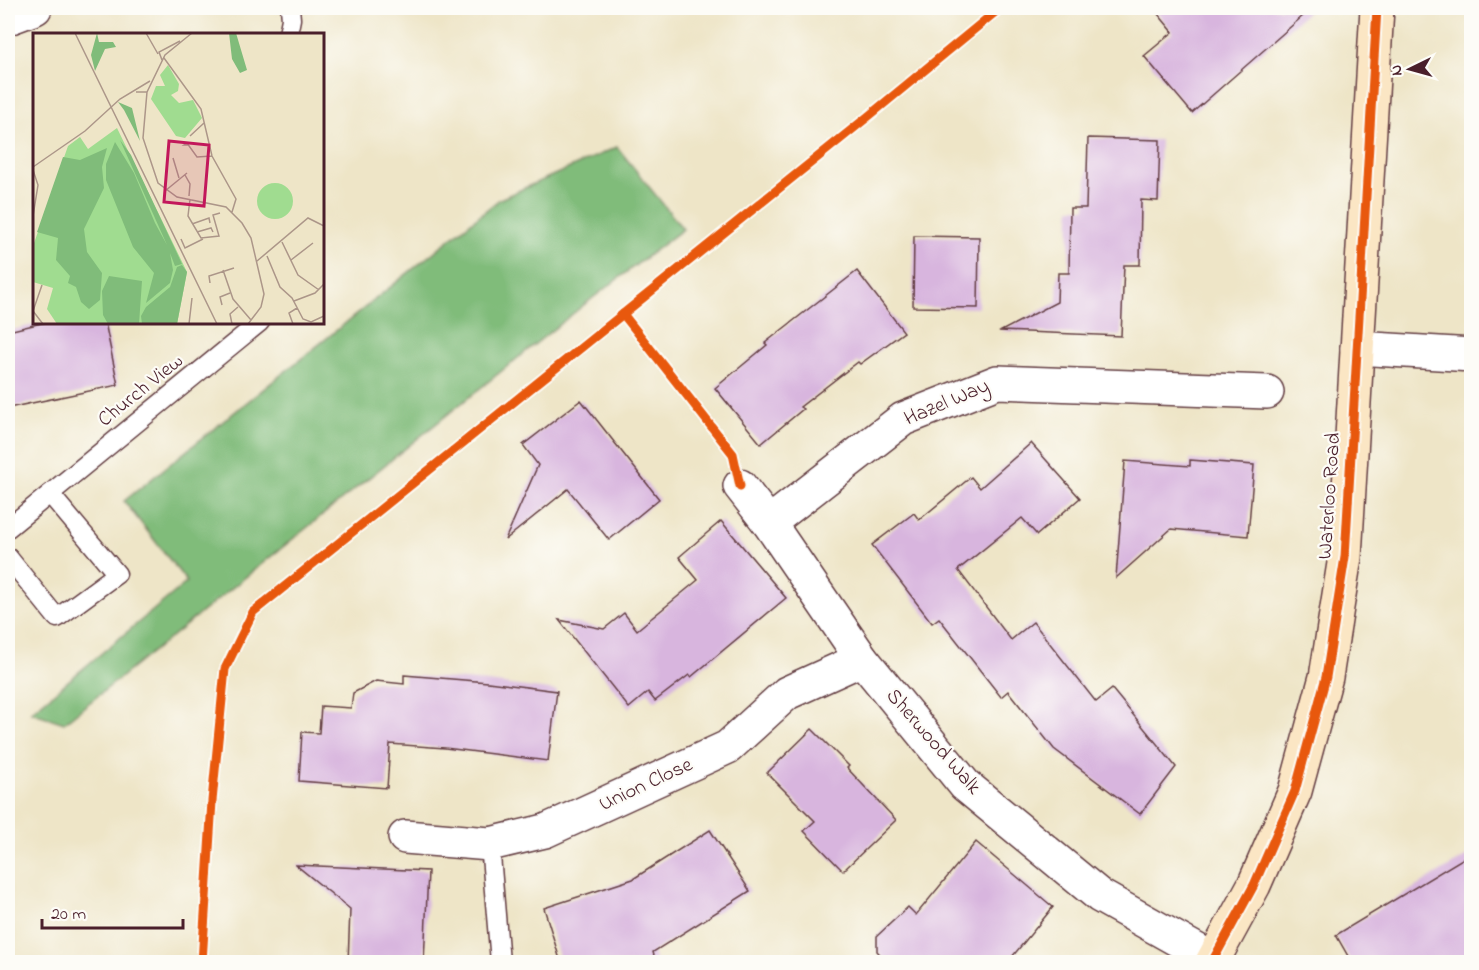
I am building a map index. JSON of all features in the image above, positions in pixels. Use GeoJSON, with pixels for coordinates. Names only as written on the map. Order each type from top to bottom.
{"type":"FeatureCollection","features":[{"type":"Feature","properties":{"kind":"street"},"geometry":{"type":"LineString","coordinates":[[8,18],[35,8]]}},
{"type":"Feature","properties":{"kind":"street","name":"Waterloo Road"},"geometry":{"type":"LineString","coordinates":[[1213,961],[1254,885],[1295,791],[1326,677],[1345,558],[1377,8]]}},
{"type":"Feature","properties":{"kind":"street"},"geometry":{"type":"LineString","coordinates":[[1357,348],[1472,355]]}},
{"type":"Feature","properties":{"kind":"street","name":"Hazel Way"},"geometry":{"type":"LineString","coordinates":[[769,523],[903,419],[998,382],[1267,392]]}},
{"type":"Feature","properties":{"kind":"street","name":"Sherwood Walk"},"geometry":{"type":"LineString","coordinates":[[740,486],[769,523],[862,659],[965,785],[1100,896],[1213,961]]}},
{"type":"Feature","properties":{"kind":"street","name":"Union Close"},"geometry":{"type":"LineString","coordinates":[[405,837],[490,844],[545,831],[728,747],[788,693],[862,659]]}},
{"type":"Feature","properties":{"kind":"lane"},"geometry":{"type":"LineString","coordinates":[[288,33],[290,8]]}},
{"type":"Feature","properties":{"kind":"lane","name":"Church View"},"geometry":{"type":"LineString","coordinates":[[8,528],[258,324]]}},
{"type":"Feature","properties":{"kind":"lane"},"geometry":{"type":"LineString","coordinates":[[8,557],[57,618],[117,574],[50,494]]}},
{"type":"Feature","properties":{"kind":"lane"},"geometry":{"type":"LineString","coordinates":[[490,844],[500,963]]}},
{"type":"Feature","properties":{"kind":"green space"},"geometry":{"type":"Polygon","coordinates":[[[617,147],[683,229],[585,304],[64,723],[31,712],[187,582],[124,501],[500,199],[617,147]]]}},
{"type":"Feature","properties":{"kind":"building"},"geometry":{"type":"Polygon","coordinates":[[[1153,8],[1312,8],[1192,113],[1144,56],[1173,32],[1153,8]]]}},
{"type":"Feature","properties":{"kind":"building"},"geometry":{"type":"Polygon","coordinates":[[[1088,138],[1160,140],[1158,201],[1141,200],[1140,265],[1124,265],[1121,336],[1001,331],[1057,302],[1058,273],[1069,273],[1070,208],[1086,208],[1088,138]]]}},
{"type":"Feature","properties":{"kind":"building"},"geometry":{"type":"Polygon","coordinates":[[[914,236],[979,237],[978,308],[913,307],[914,236]]]}},
{"type":"Feature","properties":{"kind":"building"},"geometry":{"type":"Polygon","coordinates":[[[857,271],[904,332],[860,364],[858,362],[800,407],[803,409],[761,444],[715,388],[767,345],[765,343],[857,271]]]}},
{"type":"Feature","properties":{"kind":"building"},"geometry":{"type":"Polygon","coordinates":[[[38,324],[105,324],[118,385],[8,408],[8,331],[38,324]]]}},
{"type":"Feature","properties":{"kind":"building"},"geometry":{"type":"Polygon","coordinates":[[[581,400],[659,499],[609,540],[568,489],[505,540],[538,465],[523,445],[581,400]]]}},
{"type":"Feature","properties":{"kind":"building"},"geometry":{"type":"Polygon","coordinates":[[[1031,443],[1080,498],[1037,535],[1022,518],[958,570],[1011,640],[1033,622],[1096,702],[1112,689],[1176,767],[1140,814],[1054,749],[1008,691],[1001,697],[939,618],[932,623],[872,545],[914,513],[919,520],[971,477],[980,488],[1031,443]]]}},
{"type":"Feature","properties":{"kind":"building"},"geometry":{"type":"Polygon","coordinates":[[[1190,460],[1254,465],[1248,536],[1171,529],[1116,578],[1125,461],[1190,466],[1190,460]]]}},
{"type":"Feature","properties":{"kind":"building"},"geometry":{"type":"Polygon","coordinates":[[[721,521],[786,598],[691,677],[689,675],[655,701],[648,692],[629,708],[559,620],[604,629],[624,613],[637,630],[698,580],[679,557],[721,521]]]}},
{"type":"Feature","properties":{"kind":"building"},"geometry":{"type":"Polygon","coordinates":[[[404,675],[557,691],[548,761],[445,748],[390,744],[387,788],[299,781],[302,732],[319,733],[321,706],[351,708],[353,693],[376,681],[404,684],[404,675]]]}},
{"type":"Feature","properties":{"kind":"building"},"geometry":{"type":"Polygon","coordinates":[[[812,729],[849,766],[847,768],[896,820],[843,871],[804,831],[815,821],[767,773],[812,729]]]}},
{"type":"Feature","properties":{"kind":"building"},"geometry":{"type":"Polygon","coordinates":[[[710,830],[750,891],[653,952],[656,963],[561,963],[544,908],[633,879],[710,830]]]}},
{"type":"Feature","properties":{"kind":"building"},"geometry":{"type":"Polygon","coordinates":[[[976,842],[1053,907],[1007,963],[888,963],[877,951],[877,936],[908,907],[916,915],[976,842]]]}},
{"type":"Feature","properties":{"kind":"building"},"geometry":{"type":"Polygon","coordinates":[[[1472,853],[1472,963],[1352,963],[1336,935],[1472,853]]]}},
{"type":"Feature","properties":{"kind":"building"},"geometry":{"type":"Polygon","coordinates":[[[296,865],[428,871],[424,963],[348,963],[350,909],[296,865]]]}},
{"type":"Feature","properties":{"kind":"cycle path"},"geometry":{"type":"LineString","coordinates":[[202,962],[212,801],[225,669],[253,612],[1000,8]]}},
{"type":"Feature","properties":{"kind":"cycle path"},"geometry":{"type":"LineString","coordinates":[[1212,962],[1254,885],[1295,791],[1326,677],[1345,557],[1377,8]]}},
{"type":"Feature","properties":{"kind":"cycle path"},"geometry":{"type":"LineString","coordinates":[[623,314],[733,454],[740,486]]}}]}
